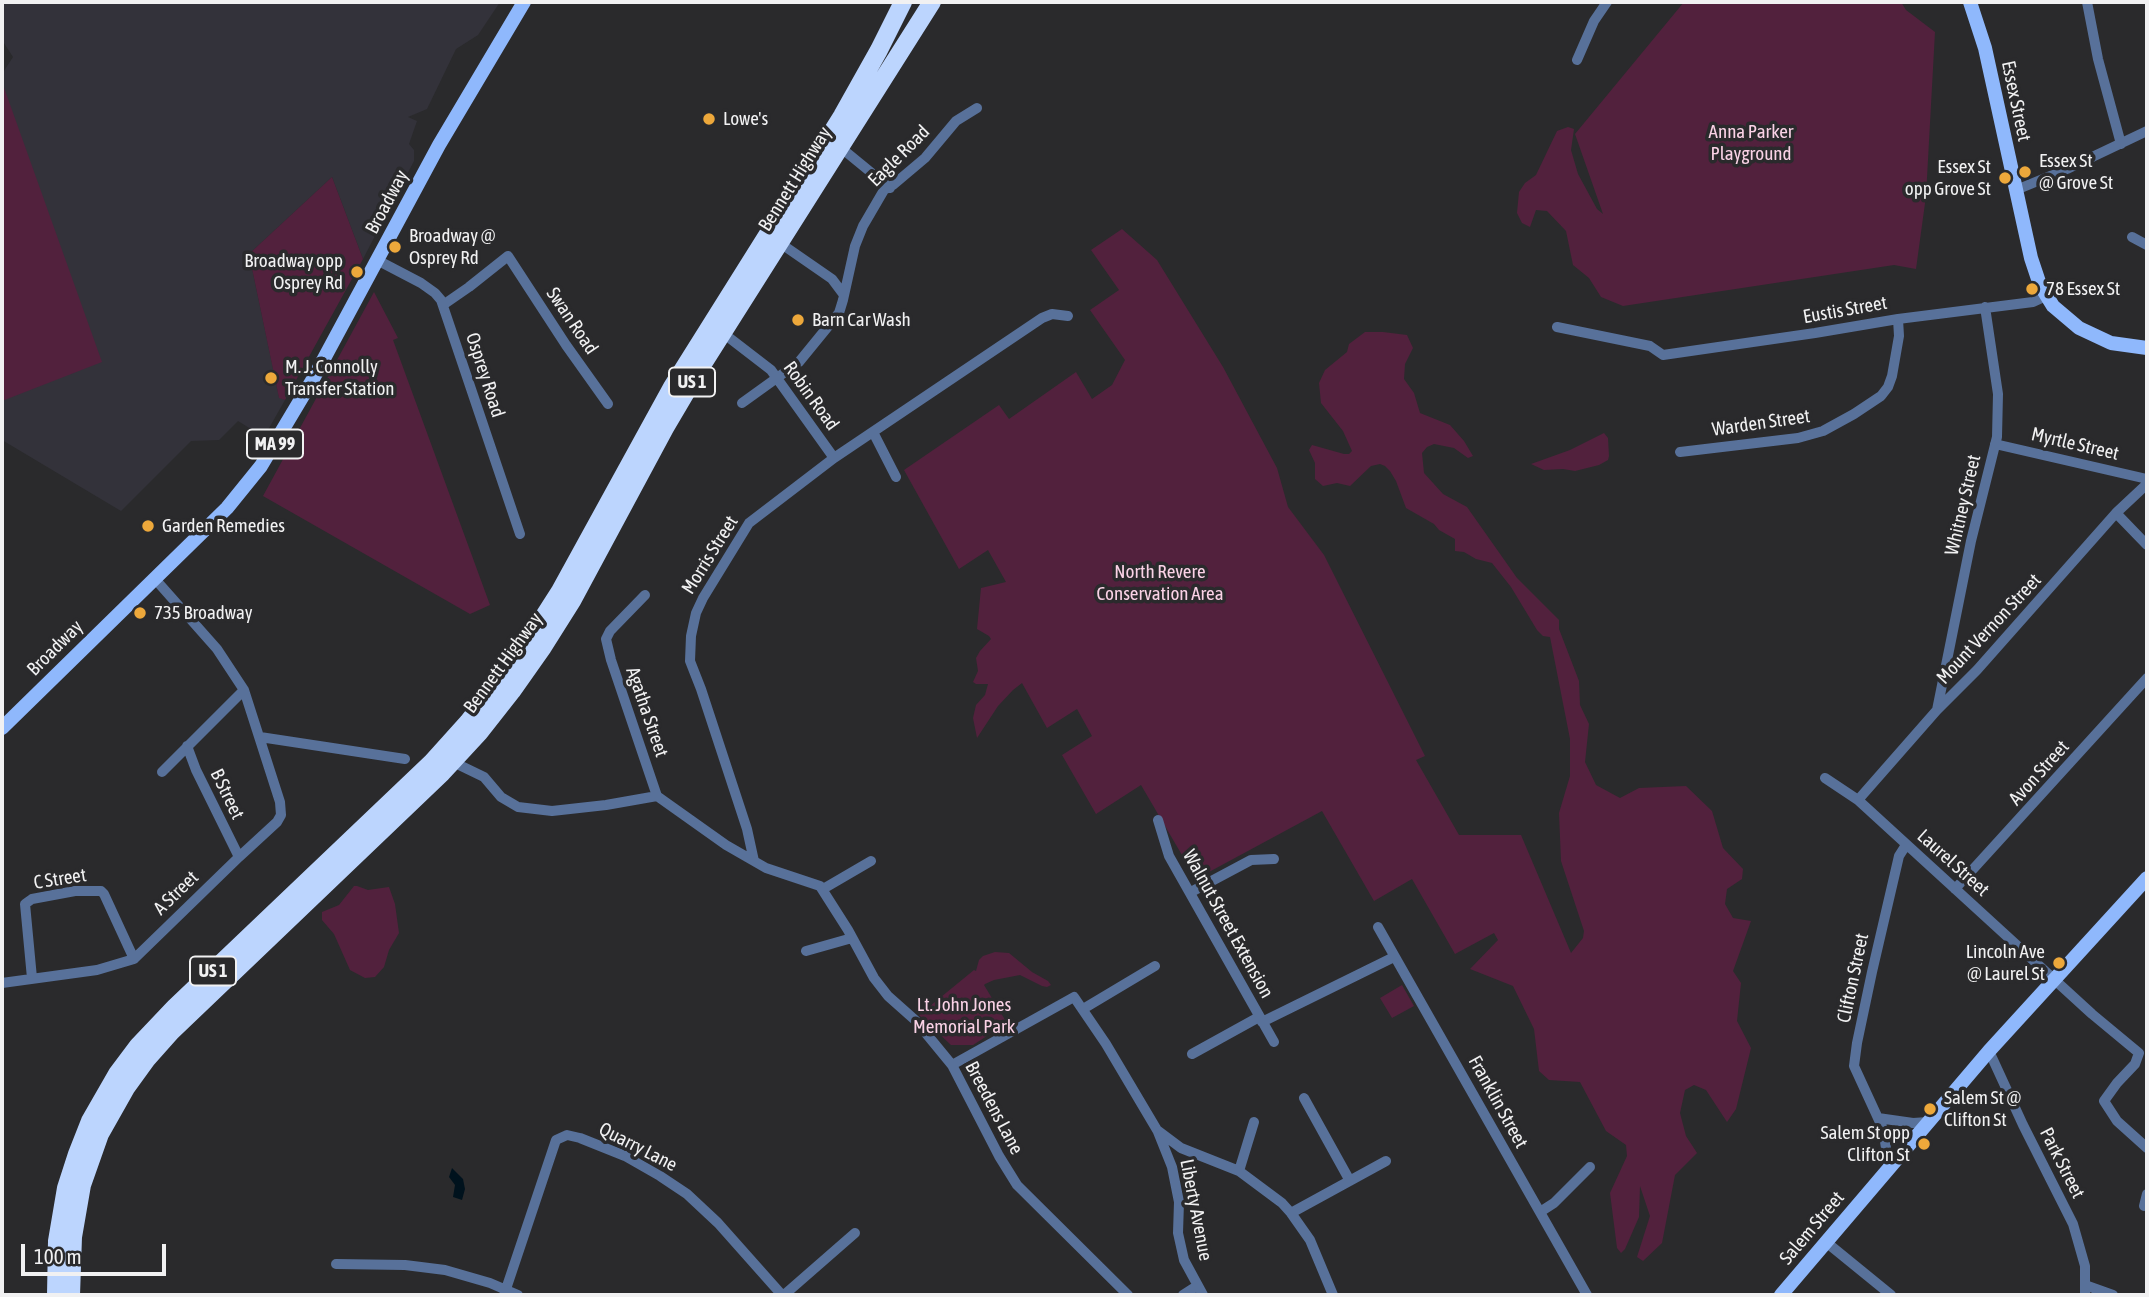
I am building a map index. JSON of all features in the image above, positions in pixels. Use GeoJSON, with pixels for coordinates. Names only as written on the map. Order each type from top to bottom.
{"type":"FeatureCollection","features":[{"type":"Feature","properties":{"kind":"highway"},"geometry":{"type":"LineString","coordinates":[[879,50],[892,2]]}},
{"type":"Feature","properties":{"kind":"highway","name":"Bennett Highway"},"geometry":{"type":"LineString","coordinates":[[56,1295],[59,1223],[71,1171],[90,1121],[107,1090],[150,1032],[420,774],[461,730],[512,666],[560,591],[671,387],[842,116],[903,2]]}},
{"type":"Feature","properties":{"kind":"highway","name":"Bennett Highway"},"geometry":{"type":"LineString","coordinates":[[71,1295],[73,1237],[82,1185],[100,1135],[136,1073],[171,1032],[453,762],[507,698],[553,632],[665,428],[723,332],[932,2]]}},
{"type":"Feature","properties":{"kind":"main road","name":"Broadway"},"geometry":{"type":"LineString","coordinates":[[2,726],[227,508],[261,466],[301,401],[439,145],[524,2]]}},
{"type":"Feature","properties":{"kind":"main road","name":"Essex Street"},"geometry":{"type":"LineString","coordinates":[[1970,2],[1985,48],[2035,272],[2046,296],[2060,314],[2088,334],[2110,343],[2147,348]]}},
{"type":"Feature","properties":{"kind":"main road","name":"Salem Street"},"geometry":{"type":"LineString","coordinates":[[1780,1295],[1989,1051],[2147,878]]}},
{"type":"Feature","properties":{"kind":"street"},"geometry":{"type":"LineString","coordinates":[[1577,60],[1594,21],[1607,2]]}},
{"type":"Feature","properties":{"kind":"street"},"geometry":{"type":"LineString","coordinates":[[2087,2],[2098,59],[2121,144]]}},
{"type":"Feature","properties":{"kind":"street","name":"Eagle Road"},"geometry":{"type":"LineString","coordinates":[[742,403],[807,355],[839,313],[855,246],[884,190],[890,188],[925,158],[953,118],[977,108]]}},
{"type":"Feature","properties":{"kind":"street"},"geometry":{"type":"LineString","coordinates":[[2016,190],[2147,131]]}},
{"type":"Feature","properties":{"kind":"street"},"geometry":{"type":"LineString","coordinates":[[840,147],[890,188]]}},
{"type":"Feature","properties":{"kind":"street"},"geometry":{"type":"LineString","coordinates":[[2132,237],[2147,245]]}},
{"type":"Feature","properties":{"kind":"street"},"geometry":{"type":"LineString","coordinates":[[780,243],[832,279],[844,295]]}},
{"type":"Feature","properties":{"kind":"street","name":"Swan Road"},"geometry":{"type":"LineString","coordinates":[[443,305],[508,256],[608,404]]}},
{"type":"Feature","properties":{"kind":"street","name":"Osprey Road"},"geometry":{"type":"LineString","coordinates":[[377,260],[432,290],[443,305],[520,534]]}},
{"type":"Feature","properties":{"kind":"street","name":"Eustis Street"},"geometry":{"type":"LineString","coordinates":[[1557,327],[1650,346],[1663,355],[1898,319],[2033,302],[2046,296]]}},
{"type":"Feature","properties":{"kind":"street","name":"Whitney Street"},"geometry":{"type":"LineString","coordinates":[[1937,710],[1971,541],[1995,444],[1998,394],[1985,307]]}},
{"type":"Feature","properties":{"kind":"street","name":"Morris Street"},"geometry":{"type":"LineString","coordinates":[[754,861],[747,830],[692,666],[691,636],[700,604],[747,525],[834,458],[1042,318],[1052,314],[1068,316]]}},
{"type":"Feature","properties":{"kind":"street","name":"Warden Street"},"geometry":{"type":"LineString","coordinates":[[1680,452],[1798,438],[1823,432],[1854,414],[1881,396],[1888,387],[1899,336],[1898,319]]}},
{"type":"Feature","properties":{"kind":"street","name":"Robin Road"},"geometry":{"type":"LineString","coordinates":[[723,332],[761,360],[778,378],[834,458]]}},
{"type":"Feature","properties":{"kind":"street"},"geometry":{"type":"LineString","coordinates":[[873,432],[896,477]]}},
{"type":"Feature","properties":{"kind":"street","name":"Myrtle Street"},"geometry":{"type":"LineString","coordinates":[[1995,444],[2147,482]]}},
{"type":"Feature","properties":{"kind":"street","name":"Mount Vernon Street"},"geometry":{"type":"LineString","coordinates":[[1858,800],[2147,482]]}},
{"type":"Feature","properties":{"kind":"street"},"geometry":{"type":"LineString","coordinates":[[2116,513],[2147,545]]}},
{"type":"Feature","properties":{"kind":"street"},"geometry":{"type":"LineString","coordinates":[[155,579],[217,649],[244,690],[260,737],[405,759]]}},
{"type":"Feature","properties":{"kind":"street","name":"Agatha Street"},"geometry":{"type":"LineString","coordinates":[[645,595],[610,631],[606,639],[657,796]]}},
{"type":"Feature","properties":{"kind":"street","name":"Avon Street"},"geometry":{"type":"LineString","coordinates":[[1955,889],[2147,678]]}},
{"type":"Feature","properties":{"kind":"street"},"geometry":{"type":"LineString","coordinates":[[162,772],[244,690]]}},
{"type":"Feature","properties":{"kind":"street","name":"A Street"},"geometry":{"type":"LineString","coordinates":[[2,983],[97,970],[134,959],[278,822],[281,815],[280,803],[260,737]]}},
{"type":"Feature","properties":{"kind":"street","name":"B Street"},"geometry":{"type":"LineString","coordinates":[[187,746],[195,770],[239,857]]}},
{"type":"Feature","properties":{"kind":"street"},"geometry":{"type":"LineString","coordinates":[[453,762],[484,777],[501,797],[518,807],[552,811],[657,796],[726,845],[766,868],[813,883],[823,889],[871,861]]}},
{"type":"Feature","properties":{"kind":"street","name":"Laurel Street"},"geometry":{"type":"LineString","coordinates":[[1825,778],[1858,800],[2139,1053]]}},
{"type":"Feature","properties":{"kind":"street","name":"Walnut Street Extension"},"geometry":{"type":"LineString","coordinates":[[1157,821],[1169,856],[1274,1042]]}},
{"type":"Feature","properties":{"kind":"street","name":"Clifton Street"},"geometry":{"type":"LineString","coordinates":[[1888,1167],[1883,1129],[1854,1066],[1899,856],[1906,845]]}},
{"type":"Feature","properties":{"kind":"street"},"geometry":{"type":"LineString","coordinates":[[1191,892],[1251,860],[1274,859]]}},
{"type":"Feature","properties":{"kind":"street","name":"Breedens Lane"},"geometry":{"type":"LineString","coordinates":[[823,889],[874,978],[888,996],[915,1020],[952,1065],[1017,1185],[1128,1295]]}},
{"type":"Feature","properties":{"kind":"street","name":"C Street"},"geometry":{"type":"LineString","coordinates":[[32,978],[25,904],[32,898],[75,891],[101,891],[134,959]]}},
{"type":"Feature","properties":{"kind":"street","name":"Franklin Street"},"geometry":{"type":"LineString","coordinates":[[1378,927],[1587,1295]]}},
{"type":"Feature","properties":{"kind":"street"},"geometry":{"type":"LineString","coordinates":[[806,951],[852,937]]}},
{"type":"Feature","properties":{"kind":"street"},"geometry":{"type":"LineString","coordinates":[[1192,1054],[1394,957]]}},
{"type":"Feature","properties":{"kind":"street"},"geometry":{"type":"LineString","coordinates":[[1083,1009],[1155,965]]}},
{"type":"Feature","properties":{"kind":"street"},"geometry":{"type":"LineString","coordinates":[[952,1065],[1074,997],[1106,1044],[1157,1130],[1181,1148],[1239,1171],[1282,1203],[1310,1240],[1333,1295]]}},
{"type":"Feature","properties":{"kind":"street"},"geometry":{"type":"LineString","coordinates":[[2147,1043],[2135,1064],[2104,1101],[2117,1122],[2147,1148]]}},
{"type":"Feature","properties":{"kind":"street","name":"Park Street"},"geometry":{"type":"LineString","coordinates":[[1989,1051],[2073,1224],[2085,1266],[2085,1290]]}},
{"type":"Feature","properties":{"kind":"street"},"geometry":{"type":"LineString","coordinates":[[1304,1098],[1350,1181]]}},
{"type":"Feature","properties":{"kind":"street"},"geometry":{"type":"LineString","coordinates":[[1878,1118],[1913,1123],[1928,1122]]}},
{"type":"Feature","properties":{"kind":"street"},"geometry":{"type":"LineString","coordinates":[[1239,1171],[1254,1122]]}},
{"type":"Feature","properties":{"kind":"street","name":"Liberty Avenue"},"geometry":{"type":"LineString","coordinates":[[1157,1130],[1172,1167],[1179,1202],[1178,1233],[1184,1260],[1200,1291]]}},
{"type":"Feature","properties":{"kind":"street","name":"Quarry Lane"},"geometry":{"type":"LineString","coordinates":[[505,1292],[556,1140],[567,1135],[625,1156],[687,1194],[718,1223],[783,1295]]}},
{"type":"Feature","properties":{"kind":"street"},"geometry":{"type":"LineString","coordinates":[[1291,1213],[1386,1161]]}},
{"type":"Feature","properties":{"kind":"street"},"geometry":{"type":"LineString","coordinates":[[1540,1212],[1554,1203],[1590,1167]]}},
{"type":"Feature","properties":{"kind":"street"},"geometry":{"type":"LineString","coordinates":[[2144,1206],[2147,1194]]}},
{"type":"Feature","properties":{"kind":"street"},"geometry":{"type":"LineString","coordinates":[[783,1295],[855,1233]]}},
{"type":"Feature","properties":{"kind":"street"},"geometry":{"type":"LineString","coordinates":[[1826,1242],[1891,1295]]}},
{"type":"Feature","properties":{"kind":"street"},"geometry":{"type":"LineString","coordinates":[[336,1264],[405,1265],[445,1270],[473,1277],[518,1295]]}},
{"type":"Feature","properties":{"kind":"street"},"geometry":{"type":"LineString","coordinates":[[2085,1290],[2113,1295]]}},
{"type":"Feature","properties":{"kind":"street"},"geometry":{"type":"LineString","coordinates":[[1183,1295],[1200,1291]]}},
{"type":"Feature","properties":{"kind":"shaded area"},"geometry":{"type":"Polygon","coordinates":[[[2,2],[500,2],[478,35],[456,49],[427,109],[408,117],[417,121],[409,144],[414,150],[414,161],[363,259],[332,177],[249,254],[279,397],[285,400],[264,437],[238,421],[219,440],[191,441],[121,511],[2,440],[2,74],[13,57],[2,40],[2,2]]]}},
{"type":"Feature","properties":{"kind":"green space","name":"Anna Parker Playground"},"geometry":{"type":"Polygon","coordinates":[[[1684,2],[1901,2],[1906,10],[1935,32],[1926,196],[1916,269],[1894,265],[1623,306],[1601,297],[1589,278],[1573,265],[1566,231],[1547,211],[1536,210],[1530,227],[1522,223],[1517,213],[1519,192],[1525,183],[1536,175],[1557,131],[1568,127],[1574,129],[1571,150],[1578,174],[1597,209],[1603,214],[1575,134],[1684,2]]]}},
{"type":"Feature","properties":{"kind":"green space"},"geometry":{"type":"Polygon","coordinates":[[[2,82],[102,362],[2,401],[2,82]]]}},
{"type":"Feature","properties":{"kind":"green space"},"geometry":{"type":"Polygon","coordinates":[[[332,177],[363,259],[285,400],[279,398],[249,254],[332,177]]]}},
{"type":"Feature","properties":{"kind":"green space","name":"North Revere Conservation Area"},"geometry":{"type":"Polygon","coordinates":[[[1122,229],[1157,260],[1223,367],[1277,468],[1288,507],[1324,555],[1425,756],[1416,760],[1459,835],[1521,835],[1571,953],[1583,938],[1584,931],[1561,861],[1559,813],[1570,776],[1570,739],[1550,637],[1543,636],[1537,630],[1511,587],[1492,563],[1455,551],[1455,539],[1406,508],[1396,481],[1385,466],[1371,466],[1350,486],[1337,483],[1323,486],[1315,479],[1315,463],[1309,450],[1312,445],[1344,454],[1352,451],[1343,431],[1321,403],[1319,383],[1325,370],[1347,352],[1349,344],[1365,332],[1407,335],[1413,348],[1405,364],[1404,379],[1414,393],[1420,413],[1450,425],[1473,456],[1468,458],[1454,448],[1434,444],[1422,453],[1424,473],[1443,494],[1467,507],[1517,578],[1559,620],[1559,629],[1579,681],[1580,705],[1589,724],[1585,762],[1596,785],[1620,798],[1639,788],[1686,786],[1712,811],[1723,848],[1743,869],[1742,879],[1727,889],[1725,904],[1733,918],[1751,921],[1733,971],[1741,983],[1737,1021],[1751,1048],[1736,1109],[1727,1122],[1706,1090],[1694,1085],[1685,1090],[1680,1113],[1686,1136],[1697,1153],[1675,1175],[1662,1243],[1643,1261],[1637,1257],[1650,1216],[1640,1186],[1639,1217],[1625,1249],[1621,1253],[1617,1248],[1610,1193],[1627,1156],[1626,1145],[1606,1131],[1580,1082],[1549,1080],[1539,1071],[1534,1029],[1513,986],[1470,969],[1498,940],[1494,933],[1455,954],[1412,879],[1374,901],[1322,811],[1196,879],[1141,785],[1096,814],[1062,755],[1092,736],[1077,709],[1047,728],[1022,683],[998,706],[977,738],[973,718],[976,705],[985,695],[988,684],[973,682],[978,671],[976,658],[991,639],[977,629],[981,588],[1006,582],[988,550],[959,569],[904,470],[999,405],[1009,419],[1076,372],[1092,399],[1112,385],[1125,360],[1090,310],[1119,290],[1091,250],[1122,229]]]}},
{"type":"Feature","properties":{"kind":"green space"},"geometry":{"type":"Polygon","coordinates":[[[374,292],[398,338],[393,340],[490,605],[470,614],[263,496],[374,292]]]}},
{"type":"Feature","properties":{"kind":"green space"},"geometry":{"type":"Polygon","coordinates":[[[1604,433],[1608,438],[1609,456],[1608,460],[1599,465],[1575,471],[1544,470],[1531,464],[1570,450],[1604,433]]]}},
{"type":"Feature","properties":{"kind":"green space"},"geometry":{"type":"Polygon","coordinates":[[[354,886],[368,890],[389,887],[395,904],[399,933],[389,950],[384,967],[375,977],[365,978],[350,970],[334,934],[322,920],[322,912],[339,905],[354,886]]]}},
{"type":"Feature","properties":{"kind":"green space","name":"Lt. John Jones Memorial Park"},"geometry":{"type":"Polygon","coordinates":[[[995,952],[1009,953],[1051,985],[1042,986],[1020,975],[985,984],[1007,1023],[973,1045],[951,1045],[919,1015],[976,971],[983,956],[995,952]]]}},
{"type":"Feature","properties":{"kind":"green space"},"geometry":{"type":"Polygon","coordinates":[[[1402,985],[1414,1006],[1392,1018],[1380,998],[1402,985]]]}},
{"type":"Feature","properties":{"kind":"water"},"geometry":{"type":"Polygon","coordinates":[[[452,1168],[463,1179],[465,1189],[462,1200],[453,1197],[455,1185],[449,1177],[452,1168]]]}},
{"type":"Feature","properties":{"kind":"place","name":"Lowe's"},"geometry":{"type":"Point","coordinates":[709,119]}},
{"type":"Feature","properties":{"kind":"place","name":"Essex St @ Grove St"},"geometry":{"type":"Point","coordinates":[2025,172]}},
{"type":"Feature","properties":{"kind":"place","name":"Essex St opp Grove St"},"geometry":{"type":"Point","coordinates":[2005,178]}},
{"type":"Feature","properties":{"kind":"place","name":"Broadway @ Osprey Rd"},"geometry":{"type":"Point","coordinates":[395,247]}},
{"type":"Feature","properties":{"kind":"place","name":"Broadway opp Osprey Rd"},"geometry":{"type":"Point","coordinates":[357,272]}},
{"type":"Feature","properties":{"kind":"place","name":"78 Essex St"},"geometry":{"type":"Point","coordinates":[2032,289]}},
{"type":"Feature","properties":{"kind":"place","name":"Barn Car Wash"},"geometry":{"type":"Point","coordinates":[798,320]}},
{"type":"Feature","properties":{"kind":"place","name":"M. J. Connolly Transfer Station"},"geometry":{"type":"Point","coordinates":[271,378]}},
{"type":"Feature","properties":{"kind":"place","name":"Garden Remedies"},"geometry":{"type":"Point","coordinates":[148,526]}},
{"type":"Feature","properties":{"kind":"place","name":"735 Broadway"},"geometry":{"type":"Point","coordinates":[140,613]}},
{"type":"Feature","properties":{"kind":"place","name":"Lincoln Ave @ Laurel St"},"geometry":{"type":"Point","coordinates":[2059,963]}},
{"type":"Feature","properties":{"kind":"place","name":"Salem St @ Clifton St"},"geometry":{"type":"Point","coordinates":[1930,1109]}},
{"type":"Feature","properties":{"kind":"place","name":"Salem St opp Clifton St"},"geometry":{"type":"Point","coordinates":[1924,1144]}}]}
